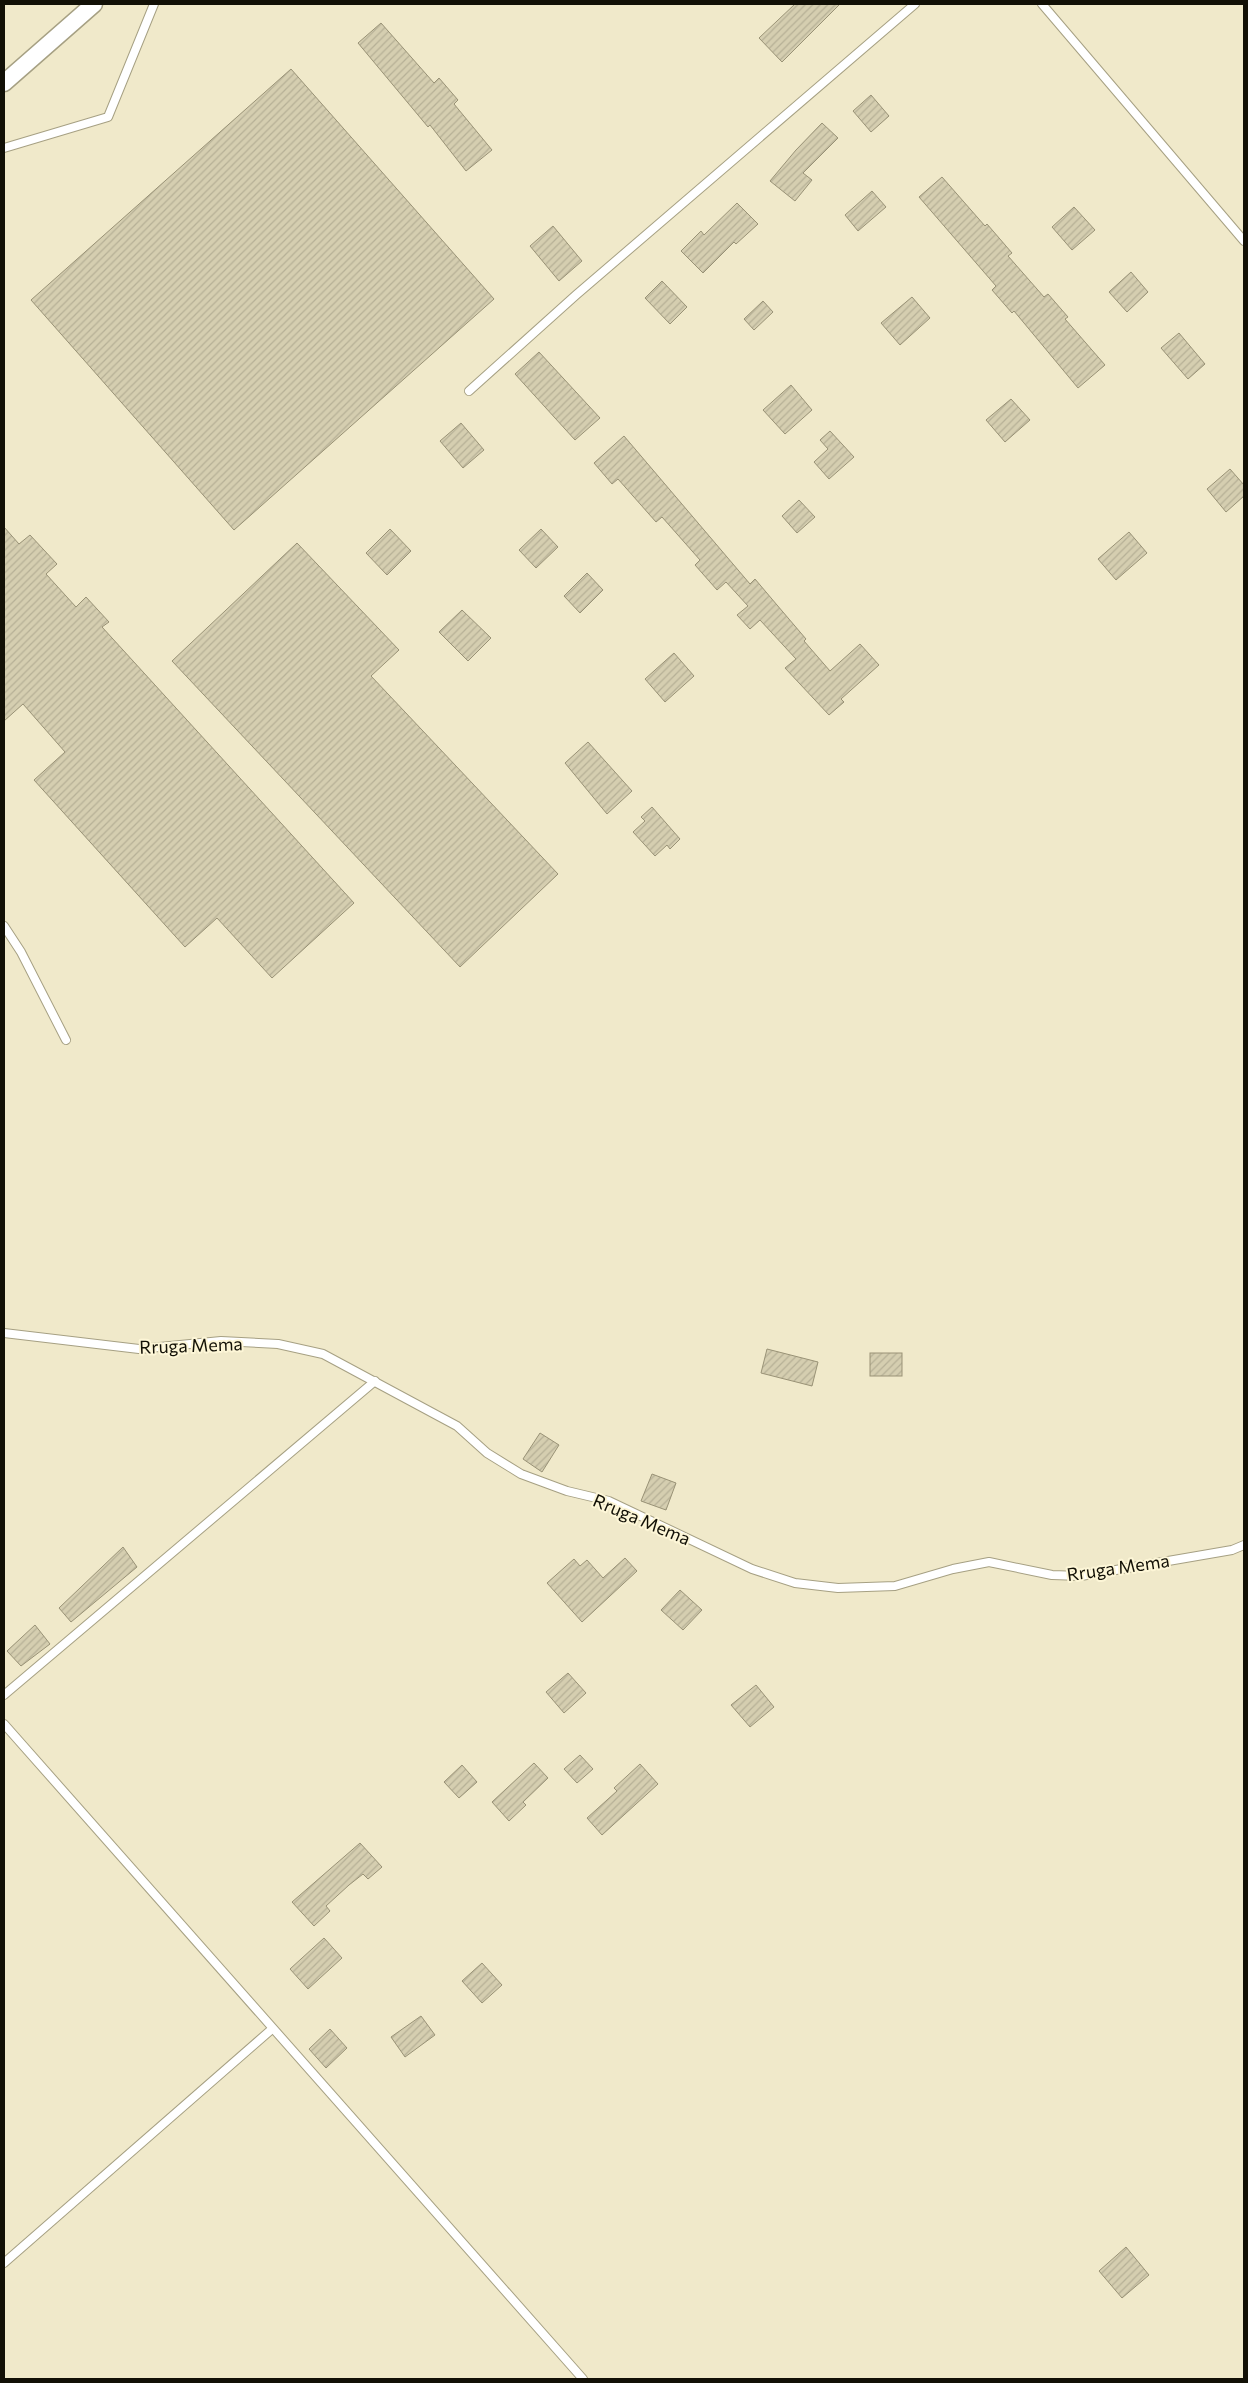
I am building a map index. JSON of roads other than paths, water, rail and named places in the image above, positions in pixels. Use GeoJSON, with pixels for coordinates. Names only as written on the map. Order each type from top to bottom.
{"type":"FeatureCollection","features":[{"type":"Feature","properties":{"kind":"street"},"geometry":{"type":"LineString","coordinates":[[4,83],[94,4]]}},
{"type":"Feature","properties":{"kind":"lane"},"geometry":{"type":"LineString","coordinates":[[4,148],[108,117],[154,4]]}},
{"type":"Feature","properties":{"kind":"lane"},"geometry":{"type":"LineString","coordinates":[[469,392],[584,288],[914,4]]}},
{"type":"Feature","properties":{"kind":"lane"},"geometry":{"type":"LineString","coordinates":[[1042,4],[1244,241]]}},
{"type":"Feature","properties":{"kind":"lane"},"geometry":{"type":"LineString","coordinates":[[4,926],[21,952],[66,1040]]}},
{"type":"Feature","properties":{"kind":"lane","name":"Rruga Mema"},"geometry":{"type":"LineString","coordinates":[[4,1333],[139,1349],[221,1341],[278,1344],[323,1354],[457,1426],[487,1453],[521,1474],[567,1491],[610,1501],[752,1569],[795,1583],[838,1588],[895,1586],[953,1569],[989,1562],[1052,1576],[1081,1576],[1232,1550],[1244,1545]]}},
{"type":"Feature","properties":{"kind":"lane"},"geometry":{"type":"LineString","coordinates":[[4,1695],[375,1381]]}},
{"type":"Feature","properties":{"kind":"lane"},"geometry":{"type":"LineString","coordinates":[[4,1724],[583,2379]]}},
{"type":"Feature","properties":{"kind":"lane"},"geometry":{"type":"LineString","coordinates":[[4,2263],[272,2028]]}}]}
